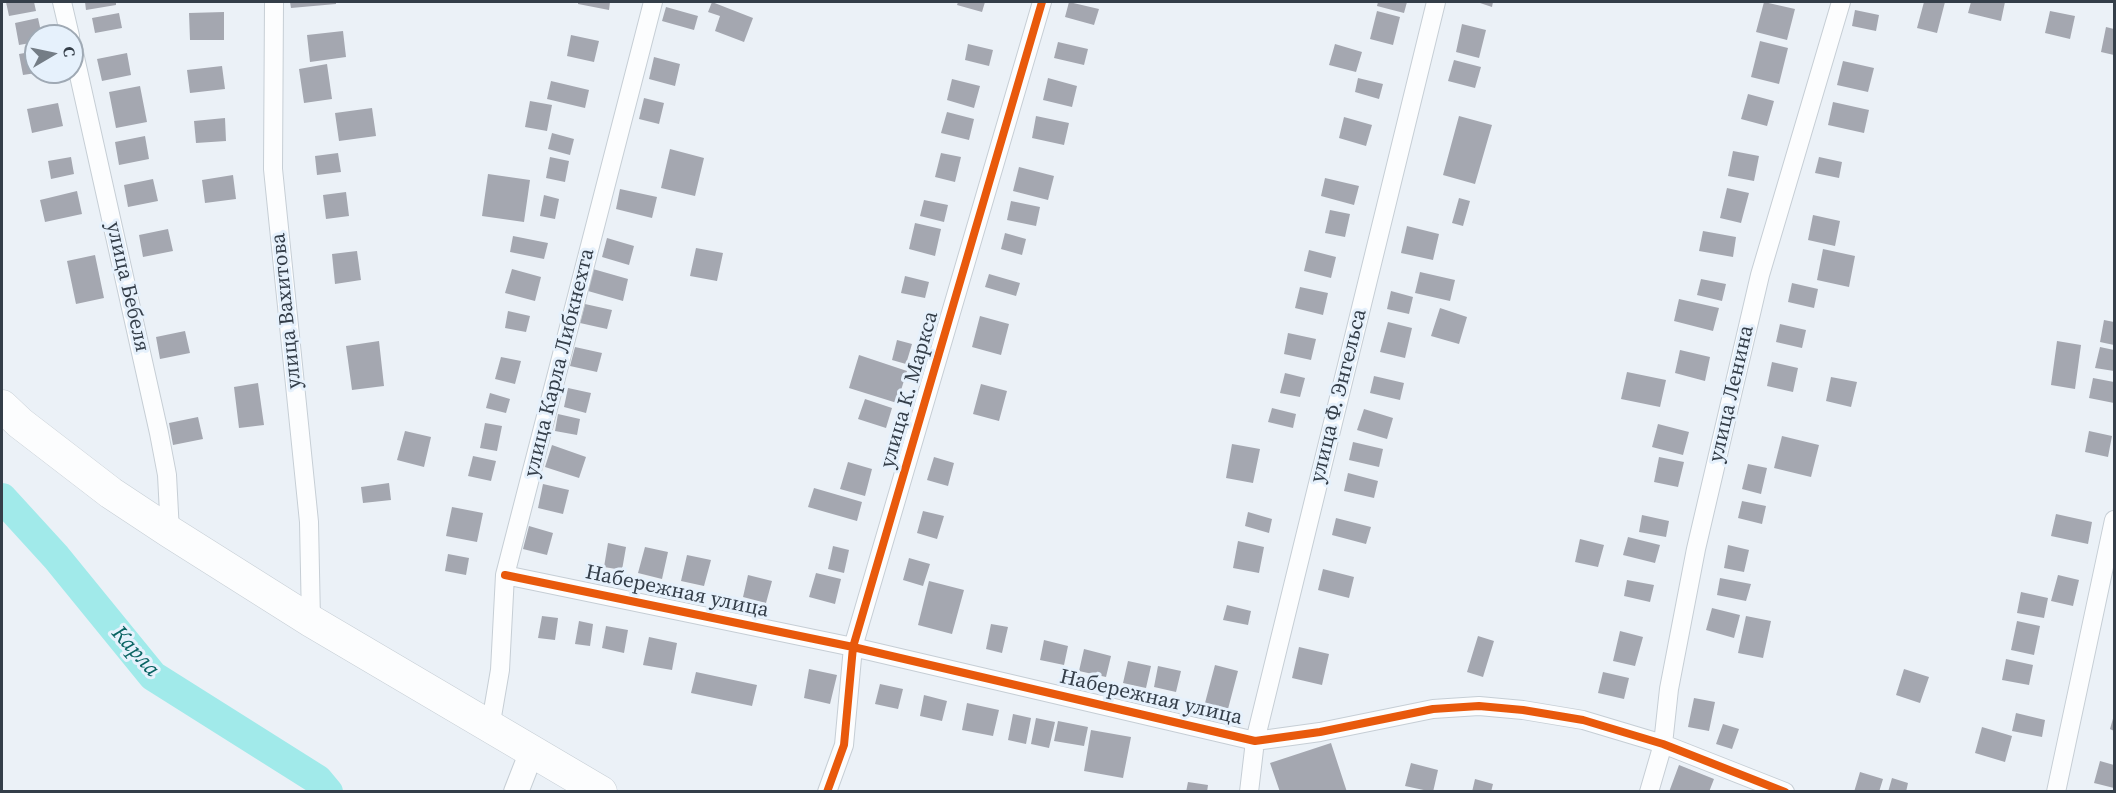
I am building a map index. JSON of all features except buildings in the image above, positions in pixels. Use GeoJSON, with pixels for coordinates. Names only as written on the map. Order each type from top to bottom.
{"type":"FeatureCollection","features":[{"type":"Feature","properties":{"kind":"highway"},"geometry":{"type":"LineString","coordinates":[[2,406],[20,423],[111,493],[170,532],[311,621],[601,792]]}},
{"type":"Feature","properties":{"kind":"street"},"geometry":{"type":"LineString","coordinates":[[62,2],[67,24]]}},
{"type":"Feature","properties":{"kind":"street","name":"улица Вахитова"},"geometry":{"type":"LineString","coordinates":[[274,2],[273,170],[309,522],[311,621]]}},
{"type":"Feature","properties":{"kind":"street","name":"улица Карла Либкнехта"},"geometry":{"type":"LineString","coordinates":[[490,728],[500,670],[505,575],[653,2]]}},
{"type":"Feature","properties":{"kind":"street","name":"улица К. Маркса"},"geometry":{"type":"LineString","coordinates":[[827,792],[844,745],[853,647],[1042,2]]}},
{"type":"Feature","properties":{"kind":"street","name":"улица Ф. Энгельса"},"geometry":{"type":"LineString","coordinates":[[1249,792],[1255,741],[1436,2]]}},
{"type":"Feature","properties":{"kind":"street","name":"улица Ленина"},"geometry":{"type":"LineString","coordinates":[[1649,792],[1663,744],[1669,689],[1696,549],[1760,275],[1841,2]]}},
{"type":"Feature","properties":{"kind":"street","name":"улица Бебеля"},"geometry":{"type":"LineString","coordinates":[[81,84],[159,433],[167,476],[170,532]]}},
{"type":"Feature","properties":{"kind":"street"},"geometry":{"type":"LineString","coordinates":[[2056,792],[2115,520]]}},
{"type":"Feature","properties":{"kind":"street","name":"Набережная улица"},"geometry":{"type":"LineString","coordinates":[[505,575],[853,647],[1255,741],[1320,732],[1434,709],[1479,706],[1523,710],[1583,720],[1663,744],[1785,792]]}},
{"type":"Feature","properties":{"kind":"street"},"geometry":{"type":"LineString","coordinates":[[516,792],[532,751]]}},
{"type":"Feature","properties":{"kind":"waterway","name":"Карла"},"geometry":{"type":"LineString","coordinates":[[2,498],[56,557],[153,676],[318,780],[328,792]]}},
{"type":"Feature","properties":{"kind":"cycle path"},"geometry":{"type":"LineString","coordinates":[[827,792],[844,745],[853,647],[1042,2]]}},
{"type":"Feature","properties":{"kind":"cycle path"},"geometry":{"type":"LineString","coordinates":[[505,575],[853,647],[1255,741],[1320,732],[1433,709],[1479,706],[1523,710],[1583,720],[1663,744],[1785,792]]}}]}
